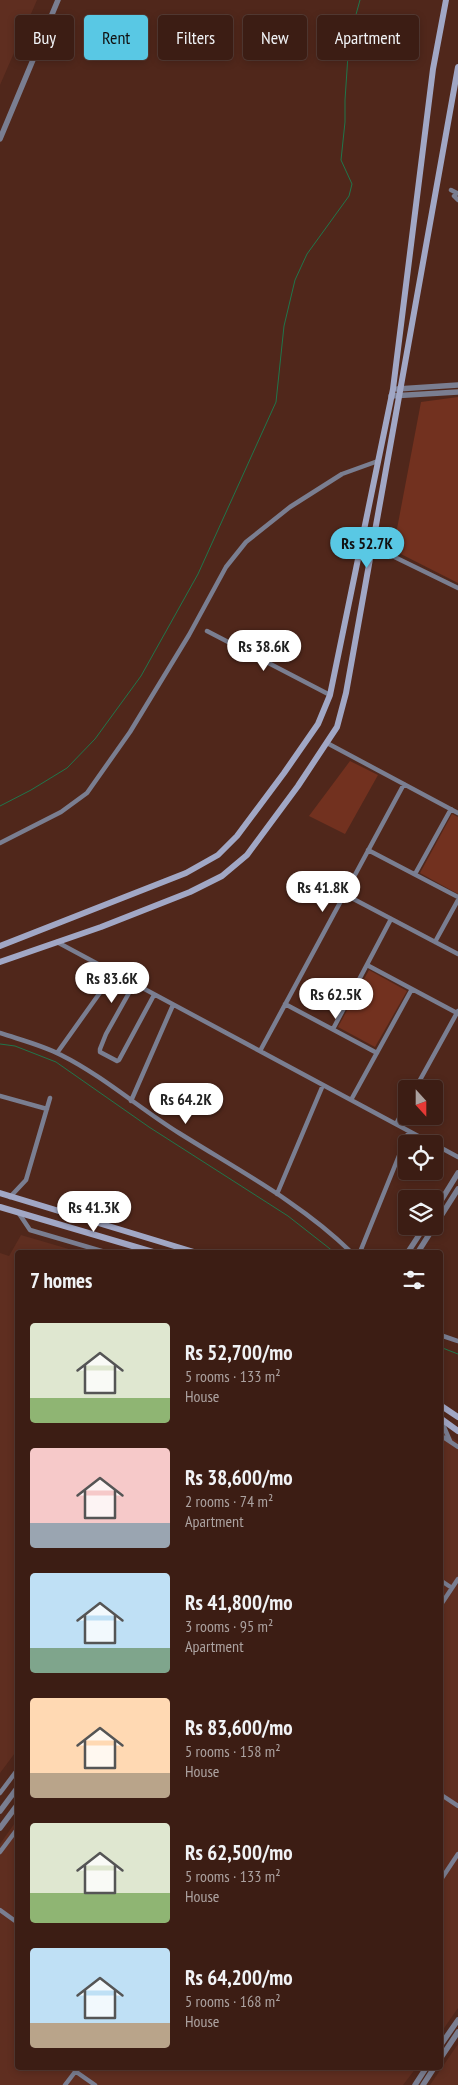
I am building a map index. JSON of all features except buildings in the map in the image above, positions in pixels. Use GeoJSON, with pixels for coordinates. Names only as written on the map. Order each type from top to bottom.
{"type":"FeatureCollection","features":[{"type":"Feature","properties":{"kind":"main road"},"geometry":{"type":"LineString","coordinates":[[0,946],[186,874],[218,855],[237,836],[318,724],[330,695],[392,393],[433,69],[446,0]]}},
{"type":"Feature","properties":{"kind":"main road"},"geometry":{"type":"LineString","coordinates":[[0,962],[181,896],[222,876],[247,855],[298,786],[337,727],[346,693],[458,67]]}},
{"type":"Feature","properties":{"kind":"main road"},"geometry":{"type":"LineString","coordinates":[[0,1194],[187,1250]]}},
{"type":"Feature","properties":{"kind":"main road"},"geometry":{"type":"LineString","coordinates":[[0,1207],[146,1250]]}},
{"type":"Feature","properties":{"kind":"main road"},"geometry":{"type":"LineString","coordinates":[[443,1407],[458,1417]]}},
{"type":"Feature","properties":{"kind":"main road"},"geometry":{"type":"LineString","coordinates":[[443,1421],[458,1431]]}},
{"type":"Feature","properties":{"kind":"street"},"geometry":{"type":"LineString","coordinates":[[0,139],[58,0]]}},
{"type":"Feature","properties":{"kind":"street"},"geometry":{"type":"LineString","coordinates":[[451,190],[457,193],[454,196],[458,200]]}},
{"type":"Feature","properties":{"kind":"street"},"geometry":{"type":"LineString","coordinates":[[392,393],[458,385]]}},
{"type":"Feature","properties":{"kind":"street"},"geometry":{"type":"LineString","coordinates":[[400,392],[458,392]]}},
{"type":"Feature","properties":{"kind":"street"},"geometry":{"type":"LineString","coordinates":[[0,843],[61,812],[87,793],[135,724],[189,635],[226,566],[246,542],[290,507],[342,474],[378,461]]}},
{"type":"Feature","properties":{"kind":"street"},"geometry":{"type":"LineString","coordinates":[[372,546],[458,588]]}},
{"type":"Feature","properties":{"kind":"street"},"geometry":{"type":"LineString","coordinates":[[207,631],[330,695]]}},
{"type":"Feature","properties":{"kind":"street"},"geometry":{"type":"LineString","coordinates":[[327,743],[458,813]]}},
{"type":"Feature","properties":{"kind":"street"},"geometry":{"type":"LineString","coordinates":[[260,1051],[404,784]]}},
{"type":"Feature","properties":{"kind":"street"},"geometry":{"type":"LineString","coordinates":[[415,874],[450,809]]}},
{"type":"Feature","properties":{"kind":"street"},"geometry":{"type":"LineString","coordinates":[[368,850],[458,899],[435,942]]}},
{"type":"Feature","properties":{"kind":"street"},"geometry":{"type":"LineString","coordinates":[[344,894],[458,954]]}},
{"type":"Feature","properties":{"kind":"street"},"geometry":{"type":"LineString","coordinates":[[333,1030],[391,919]]}},
{"type":"Feature","properties":{"kind":"street"},"geometry":{"type":"LineString","coordinates":[[57,942],[416,1135]]}},
{"type":"Feature","properties":{"kind":"street"},"geometry":{"type":"LineString","coordinates":[[367,964],[458,1012],[420,1080]]}},
{"type":"Feature","properties":{"kind":"street"},"geometry":{"type":"LineString","coordinates":[[57,1053],[114,973]]}},
{"type":"Feature","properties":{"kind":"street"},"geometry":{"type":"LineString","coordinates":[[134,984],[106,1034],[100,1049],[100,1052],[103,1054],[117,1061],[119,1060],[154,995]]}},
{"type":"Feature","properties":{"kind":"street"},"geometry":{"type":"LineString","coordinates":[[351,1100],[412,989]]}},
{"type":"Feature","properties":{"kind":"street"},"geometry":{"type":"LineString","coordinates":[[285,1004],[377,1053]]}},
{"type":"Feature","properties":{"kind":"street"},"geometry":{"type":"LineString","coordinates":[[131,1100],[173,1005]]}},
{"type":"Feature","properties":{"kind":"street"},"geometry":{"type":"LineString","coordinates":[[0,1033],[57,1053],[101,1078],[131,1100],[277,1194],[328,1230],[348,1250]]}},
{"type":"Feature","properties":{"kind":"street"},"geometry":{"type":"LineString","coordinates":[[277,1194],[323,1085]]}},
{"type":"Feature","properties":{"kind":"street"},"geometry":{"type":"LineString","coordinates":[[0,1096],[47,1109]]}},
{"type":"Feature","properties":{"kind":"street"},"geometry":{"type":"LineString","coordinates":[[10,1197],[26,1180],[50,1098]]}},
{"type":"Feature","properties":{"kind":"street"},"geometry":{"type":"LineString","coordinates":[[396,1124],[398,1120]]}},
{"type":"Feature","properties":{"kind":"street"},"geometry":{"type":"LineString","coordinates":[[361,1250],[409,1131]]}},
{"type":"Feature","properties":{"kind":"street"},"geometry":{"type":"LineString","coordinates":[[443,1149],[458,1156]]}},
{"type":"Feature","properties":{"kind":"street"},"geometry":{"type":"LineString","coordinates":[[443,1197],[458,1173]]}},
{"type":"Feature","properties":{"kind":"street"},"geometry":{"type":"LineString","coordinates":[[419,1250],[458,1189]]}},
{"type":"Feature","properties":{"kind":"street"},"geometry":{"type":"LineString","coordinates":[[18,1212],[30,1230],[98,1250]]}},
{"type":"Feature","properties":{"kind":"street"},"geometry":{"type":"LineString","coordinates":[[409,1250],[419,1235]]}},
{"type":"Feature","properties":{"kind":"street"},"geometry":{"type":"LineString","coordinates":[[443,1336],[458,1341]]}},
{"type":"Feature","properties":{"kind":"street"},"geometry":{"type":"LineString","coordinates":[[443,1426],[450,1442]]}},
{"type":"Feature","properties":{"kind":"street"},"geometry":{"type":"LineString","coordinates":[[443,1437],[458,1447]]}},
{"type":"Feature","properties":{"kind":"street"},"geometry":{"type":"LineString","coordinates":[[443,1602],[458,1579]]}},
{"type":"Feature","properties":{"kind":"street"},"geometry":{"type":"LineString","coordinates":[[443,1582],[452,1588]]}},
{"type":"Feature","properties":{"kind":"street"},"geometry":{"type":"LineString","coordinates":[[0,1793],[15,1773]]}},
{"type":"Feature","properties":{"kind":"street"},"geometry":{"type":"LineString","coordinates":[[0,1812],[15,1791]]}},
{"type":"Feature","properties":{"kind":"street"},"geometry":{"type":"LineString","coordinates":[[443,1796],[458,1806]]}},
{"type":"Feature","properties":{"kind":"street"},"geometry":{"type":"LineString","coordinates":[[0,1828],[15,1808]]}},
{"type":"Feature","properties":{"kind":"street"},"geometry":{"type":"LineString","coordinates":[[0,1852],[15,1832]]}},
{"type":"Feature","properties":{"kind":"street"},"geometry":{"type":"LineString","coordinates":[[443,1876],[458,1854]]}},
{"type":"Feature","properties":{"kind":"street"},"geometry":{"type":"LineString","coordinates":[[0,1910],[15,1921]]}},
{"type":"Feature","properties":{"kind":"street"},"geometry":{"type":"LineString","coordinates":[[443,2042],[458,2020]]}},
{"type":"Feature","properties":{"kind":"street"},"geometry":{"type":"LineString","coordinates":[[443,2054],[458,2032]]}},
{"type":"Feature","properties":{"kind":"street"},"geometry":{"type":"LineString","coordinates":[[65,2085],[76,2070]]}},
{"type":"Feature","properties":{"kind":"street"},"geometry":{"type":"LineString","coordinates":[[78,2070],[94,2085]]}},
{"type":"Feature","properties":{"kind":"street"},"geometry":{"type":"LineString","coordinates":[[415,2085],[425,2070]]}},
{"type":"Feature","properties":{"kind":"street"},"geometry":{"type":"LineString","coordinates":[[422,2085],[432,2070]]}},
{"type":"Feature","properties":{"kind":"shaded area"},"geometry":{"type":"Polygon","coordinates":[[[0,0],[37,0],[30,15],[15,15],[15,51],[0,85],[0,0]]]}},
{"type":"Feature","properties":{"kind":"shaded area"},"geometry":{"type":"Polygon","coordinates":[[[458,397],[458,583],[393,550],[421,402],[458,397]]]}},
{"type":"Feature","properties":{"kind":"shaded area"},"geometry":{"type":"Polygon","coordinates":[[[350,761],[378,775],[345,834],[309,816],[350,761]]]}},
{"type":"Feature","properties":{"kind":"shaded area"},"geometry":{"type":"Polygon","coordinates":[[[452,814],[458,817],[458,894],[420,873],[452,814]]]}},
{"type":"Feature","properties":{"kind":"shaded area"},"geometry":{"type":"Polygon","coordinates":[[[369,970],[407,991],[375,1047],[338,1027],[369,970]]]}},
{"type":"Feature","properties":{"kind":"shaded area"},"geometry":{"type":"Polygon","coordinates":[[[21,1235],[72,1250],[15,1250],[15,1753],[0,1773],[0,1253],[9,1256],[21,1235]]]}},
{"type":"Feature","properties":{"kind":"shaded area"},"geometry":{"type":"Polygon","coordinates":[[[443,1431],[458,1442],[458,2008],[443,2030],[443,1431]]]}},
{"type":"Feature","properties":{"kind":"shaded area"},"geometry":{"type":"Polygon","coordinates":[[[15,1823],[15,2070],[414,2070],[403,2085],[0,2085],[0,1844],[15,1823]]]}},
{"type":"Feature","properties":{"kind":"shaded area"},"geometry":{"type":"Polygon","coordinates":[[[458,2044],[458,2085],[430,2085],[440,2070],[443,2070],[443,2066],[458,2044]]]}},
{"type":"Feature","properties":{"kind":"waterway"},"geometry":{"type":"LineString","coordinates":[[0,806],[67,768],[95,739],[141,676],[198,574],[276,402],[284,326],[295,280],[307,254],[349,196],[352,184],[341,160],[349,40],[360,0]]}},
{"type":"Feature","properties":{"kind":"waterway"},"geometry":{"type":"LineString","coordinates":[[0,1044],[15,1046],[56,1062],[149,1127],[288,1216],[331,1250]]}},
{"type":"Feature","properties":{"kind":"waterway"},"geometry":{"type":"LineString","coordinates":[[443,1348],[458,1354]]}}]}
